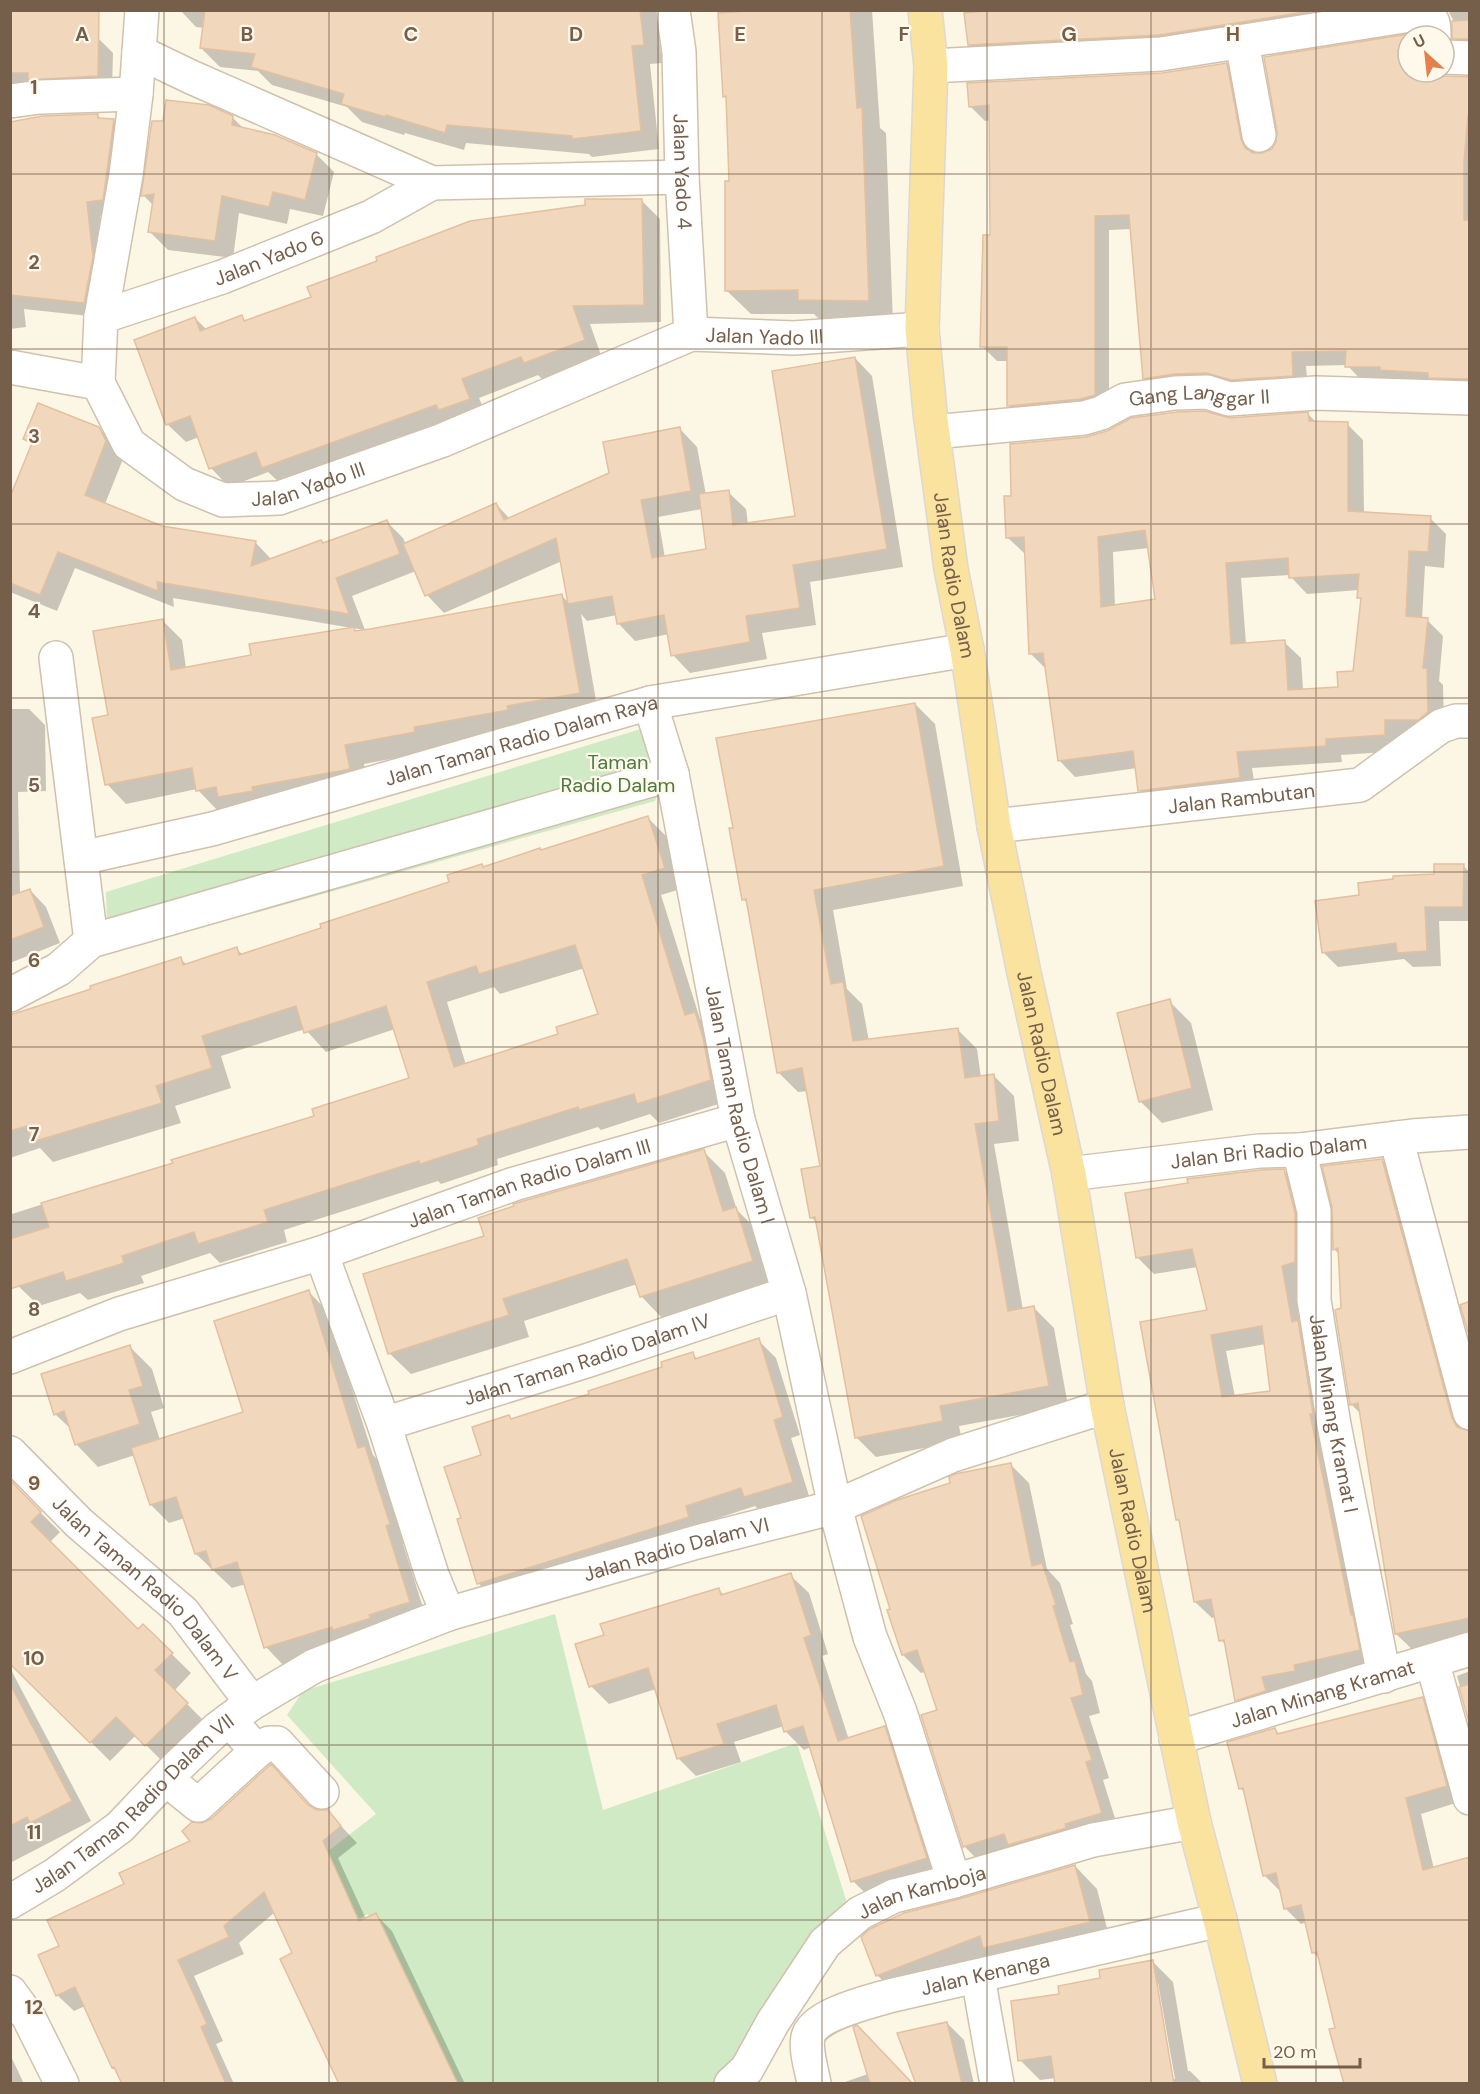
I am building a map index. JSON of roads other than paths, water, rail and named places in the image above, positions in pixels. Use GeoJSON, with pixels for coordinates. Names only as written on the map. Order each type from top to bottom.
{"type":"FeatureCollection","features":[{"type":"Feature","properties":{"kind":"main road","name":"Jalan Radio Dalam"},"geometry":{"type":"LineString","coordinates":[[925,10],[931,66],[922,329],[951,569],[967,650],[994,825],[1069,1174],[1107,1406],[1194,1822],[1260,2084]]}},
{"type":"Feature","properties":{"kind":"street","name":"Jalan Yado III"},"geometry":{"type":"LineString","coordinates":[[142,10],[136,94],[126,175],[101,317],[98,383],[129,444],[184,484],[224,500],[279,498],[443,440],[691,334],[794,338],[922,329]]}},
{"type":"Feature","properties":{"kind":"street","name":"Jalan Yado 4"},"geometry":{"type":"LineString","coordinates":[[673,10],[679,52],[681,177],[691,334]]}},
{"type":"Feature","properties":{"kind":"street"},"geometry":{"type":"LineString","coordinates":[[931,66],[1161,54],[1424,13],[1430,16],[1433,24]]}},
{"type":"Feature","properties":{"kind":"street"},"geometry":{"type":"LineString","coordinates":[[1242,42],[1259,135]]}},
{"type":"Feature","properties":{"kind":"street","name":"Jalan Yado 6"},"geometry":{"type":"LineString","coordinates":[[139,52],[432,183],[681,177]]}},
{"type":"Feature","properties":{"kind":"street"},"geometry":{"type":"LineString","coordinates":[[10,101],[40,97],[136,94]]}},
{"type":"Feature","properties":{"kind":"street","name":"Jalan Yado 6"},"geometry":{"type":"LineString","coordinates":[[101,317],[222,277],[371,217],[432,183]]}},
{"type":"Feature","properties":{"kind":"street"},"geometry":{"type":"LineString","coordinates":[[10,367],[98,383]]}},
{"type":"Feature","properties":{"kind":"street","name":"Gang Langgar II"},"geometry":{"type":"LineString","coordinates":[[933,432],[1083,418],[1101,413],[1125,400],[1175,393],[1208,392],[1229,399],[1316,393],[1470,398]]}},
{"type":"Feature","properties":{"kind":"street","name":"Jalan Taman Radio Dalam Raya"},"geometry":{"type":"LineString","coordinates":[[81,858],[212,829],[650,703],[967,650]]}},
{"type":"Feature","properties":{"kind":"street"},"geometry":{"type":"LineString","coordinates":[[56,658],[91,941]]}},
{"type":"Feature","properties":{"kind":"street","name":"Jalan Taman Radio Dalam I"},"geometry":{"type":"LineString","coordinates":[[650,703],[672,774],[738,1120],[789,1293],[835,1507],[870,1637],[900,1712],[954,1881]]}},
{"type":"Feature","properties":{"kind":"street","name":"Jalan Rambutan"},"geometry":{"type":"LineString","coordinates":[[994,825],[1360,785],[1441,726],[1456,721],[1470,721]]}},
{"type":"Feature","properties":{"kind":"street"},"geometry":{"type":"LineString","coordinates":[[10,995],[59,969],[91,941],[672,774]]}},
{"type":"Feature","properties":{"kind":"street","name":"Jalan Taman Radio Dalam III"},"geometry":{"type":"LineString","coordinates":[[10,1357],[119,1314],[321,1253],[514,1184],[738,1120]]}},
{"type":"Feature","properties":{"kind":"street","name":"Jalan Bri Radio Dalam"},"geometry":{"type":"LineString","coordinates":[[1069,1174],[1259,1151],[1299,1150],[1470,1132]]}},
{"type":"Feature","properties":{"kind":"street"},"geometry":{"type":"LineString","coordinates":[[1396,1138],[1470,1413]]}},
{"type":"Feature","properties":{"kind":"street","name":"Jalan Minang Kramat I"},"geometry":{"type":"LineString","coordinates":[[1299,1150],[1314,1211],[1314,1300],[1332,1414],[1384,1676]]}},
{"type":"Feature","properties":{"kind":"street"},"geometry":{"type":"LineString","coordinates":[[321,1253],[384,1424],[432,1575],[448,1614]]}},
{"type":"Feature","properties":{"kind":"street","name":"Jalan Taman Radio Dalam IV"},"geometry":{"type":"LineString","coordinates":[[384,1424],[789,1293]]}},
{"type":"Feature","properties":{"kind":"street","name":"Jalan Radio Dalam VI"},"geometry":{"type":"LineString","coordinates":[[240,1712],[314,1665],[448,1614],[697,1542],[835,1507],[953,1455],[1107,1406]]}},
{"type":"Feature","properties":{"kind":"street","name":"Jalan Taman Radio Dalam V"},"geometry":{"type":"LineString","coordinates":[[10,1453],[79,1523],[183,1612],[240,1712],[257,1751]]}},
{"type":"Feature","properties":{"kind":"street","name":"Jalan Minang Kramat"},"geometry":{"type":"LineString","coordinates":[[1176,1738],[1470,1649]]}},
{"type":"Feature","properties":{"kind":"street"},"geometry":{"type":"LineString","coordinates":[[1432,1662],[1470,1798]]}},
{"type":"Feature","properties":{"kind":"street","name":"Jalan Taman Radio Dalam VII"},"geometry":{"type":"LineString","coordinates":[[10,1902],[55,1875],[120,1827],[166,1779],[240,1712]]}},
{"type":"Feature","properties":{"kind":"street"},"geometry":{"type":"LineString","coordinates":[[166,1779],[198,1805],[257,1751],[269,1743],[277,1743],[322,1792]]}},
{"type":"Feature","properties":{"kind":"street","name":"Jalan Kamboja"},"geometry":{"type":"LineString","coordinates":[[731,2084],[747,2069],[773,2022],[825,1943],[860,1913],[894,1896],[954,1881],[1092,1840],[1194,1822]]}},
{"type":"Feature","properties":{"kind":"street","name":"Jalan Kenanga"},"geometry":{"type":"LineString","coordinates":[[814,2084],[808,2037],[819,2023],[846,2010],[889,1996],[1220,1920]]}},
{"type":"Feature","properties":{"kind":"street"},"geometry":{"type":"LineString","coordinates":[[978,1977],[997,2084]]}},
{"type":"Feature","properties":{"kind":"street"},"geometry":{"type":"LineString","coordinates":[[10,1992],[29,2018],[62,2084]]}},
{"type":"Feature","properties":{"kind":"park label","name":"Taman Radio Dalam"},"geometry":{"type":"Point","coordinates":[618,774]}}]}
